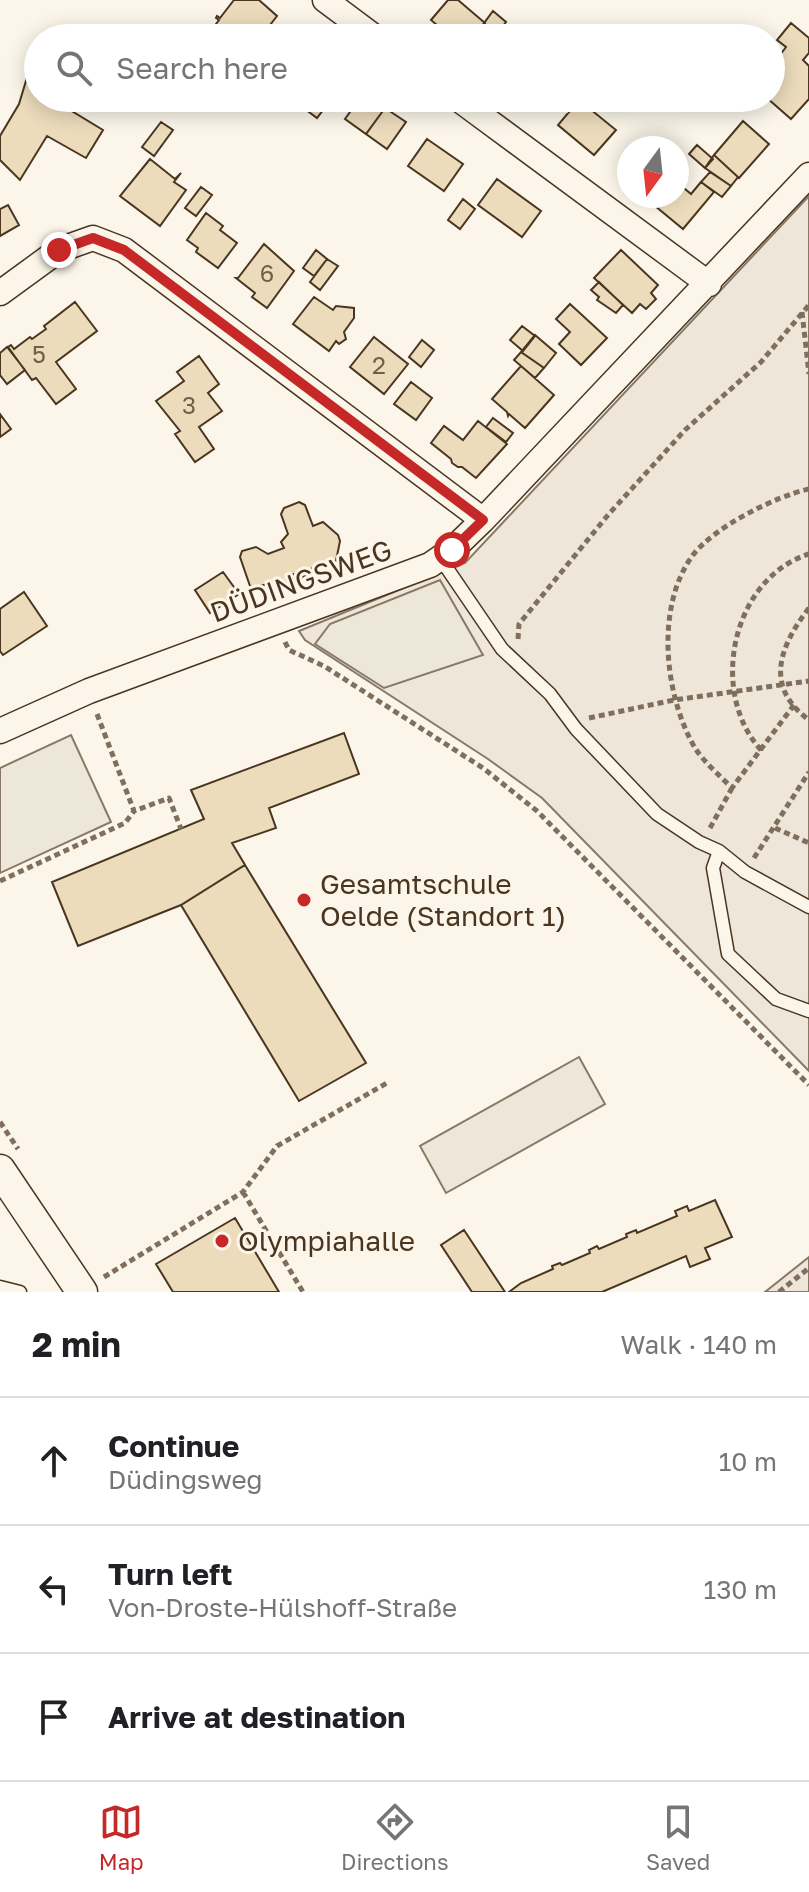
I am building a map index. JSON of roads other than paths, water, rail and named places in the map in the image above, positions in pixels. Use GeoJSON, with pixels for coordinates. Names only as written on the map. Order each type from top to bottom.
{"type":"FeatureCollection","features":[{"type":"Feature","properties":{"kind":"street"},"geometry":{"type":"LineString","coordinates":[[325,0],[357,24]]}},
{"type":"Feature","properties":{"kind":"street"},"geometry":{"type":"LineString","coordinates":[[476,112],[709,284]]}},
{"type":"Feature","properties":{"kind":"street","name":"DÜDINGSWEG"},"geometry":{"type":"LineString","coordinates":[[0,731],[89,691],[430,565],[483,520],[809,175]]}},
{"type":"Feature","properties":{"kind":"street"},"geometry":{"type":"LineString","coordinates":[[0,293],[59,250],[93,238],[124,250],[483,520]]}},
{"type":"Feature","properties":{"kind":"street"},"geometry":{"type":"LineString","coordinates":[[0,1170],[81,1292]]}},
{"type":"Feature","properties":{"kind":"lane"},"geometry":{"type":"LineString","coordinates":[[440,558],[502,649],[550,694],[570,722],[657,814],[719,851],[745,872],[809,907]]}},
{"type":"Feature","properties":{"kind":"lane"},"geometry":{"type":"LineString","coordinates":[[719,851],[713,868],[728,954],[776,999],[809,1011]]}},
{"type":"Feature","properties":{"kind":"lane"},"geometry":{"type":"LineString","coordinates":[[0,1287],[20,1292]]}},
{"type":"Feature","properties":{"kind":"place","name":"Gesamtschule Oelde (Standort 1)"},"geometry":{"type":"Point","coordinates":[304,900]}},
{"type":"Feature","properties":{"kind":"place","name":"Olympiahalle"},"geometry":{"type":"Point","coordinates":[222,1241]}}]}
